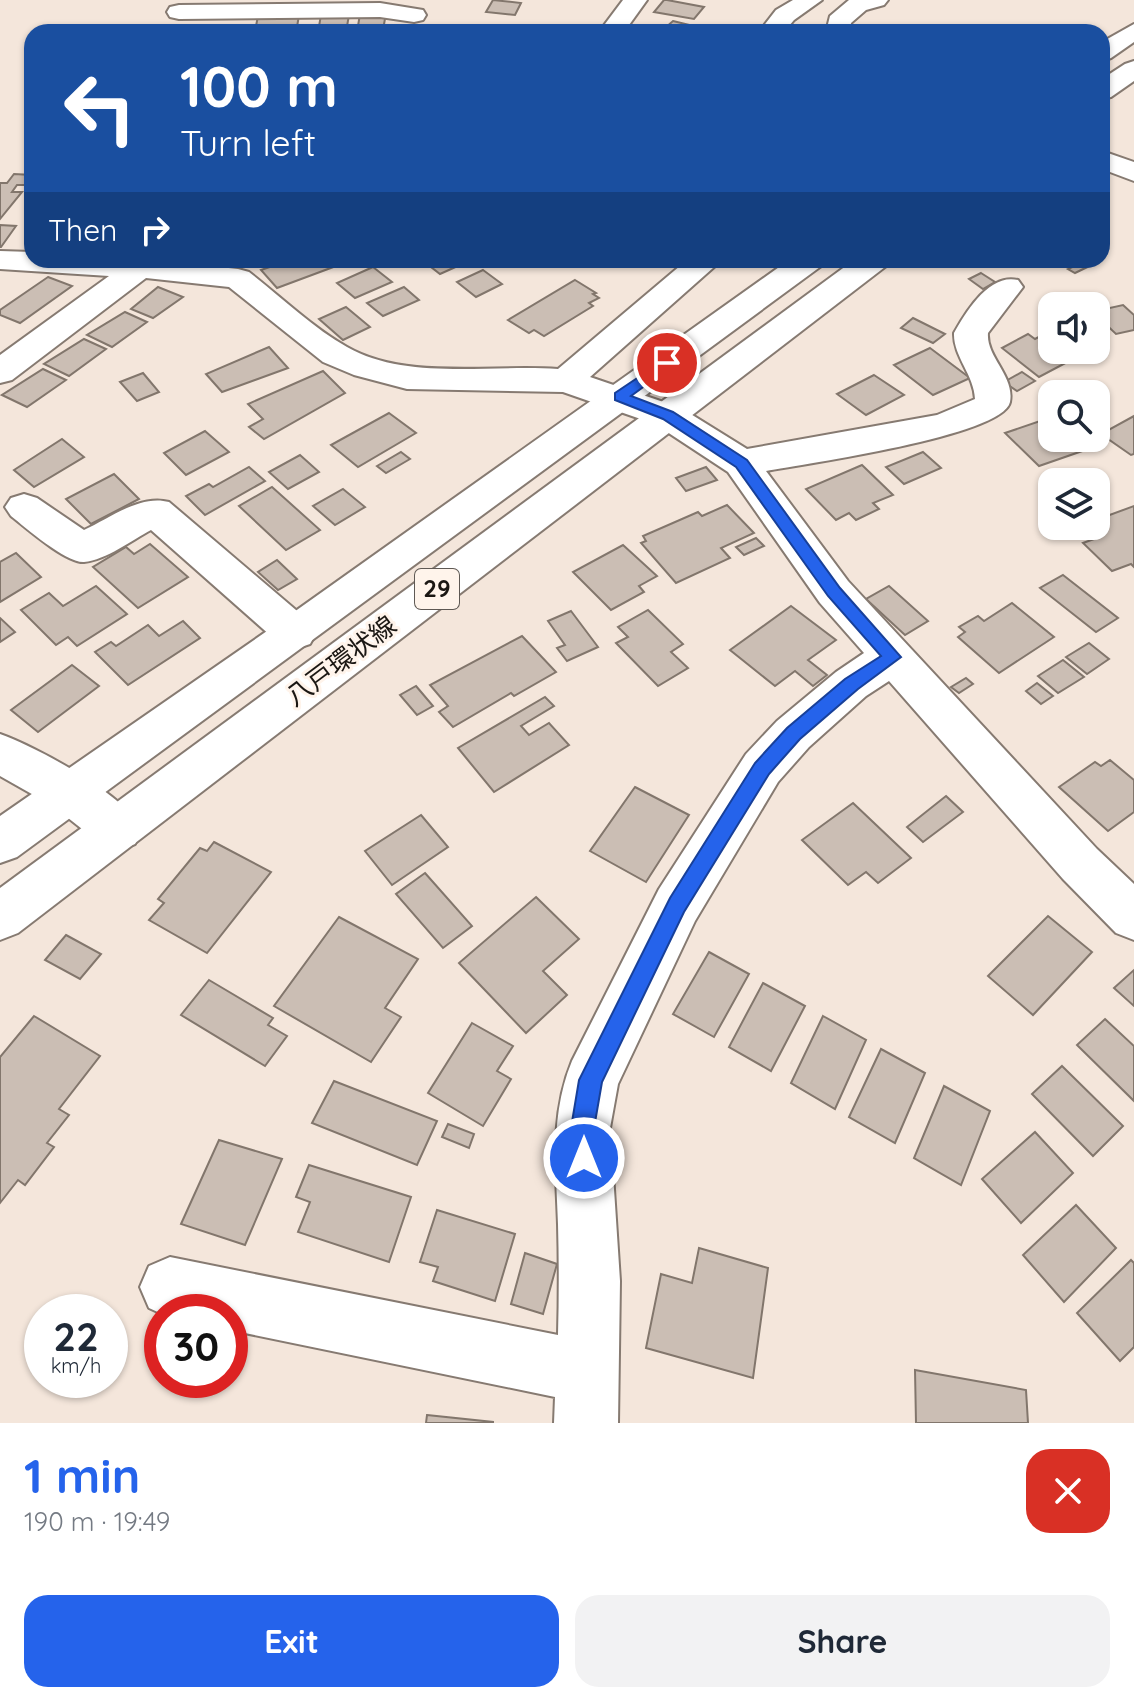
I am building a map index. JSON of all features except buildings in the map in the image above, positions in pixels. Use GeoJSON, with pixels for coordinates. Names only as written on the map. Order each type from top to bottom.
{"type":"FeatureCollection","features":[{"type":"Feature","properties":{"kind":"street"},"geometry":{"type":"LineString","coordinates":[[404,24],[434,0]]}},
{"type":"Feature","properties":{"kind":"street"},"geometry":{"type":"LineString","coordinates":[[617,24],[635,0]]}},
{"type":"Feature","properties":{"kind":"street"},"geometry":{"type":"LineString","coordinates":[[778,24],[785,15],[810,0]]}},
{"type":"Feature","properties":{"kind":"street"},"geometry":{"type":"LineString","coordinates":[[839,24],[858,5],[876,0]]}},
{"type":"Feature","properties":{"kind":"street"},"geometry":{"type":"LineString","coordinates":[[179,12],[380,10],[414,15]]}},
{"type":"Feature","properties":{"kind":"street"},"geometry":{"type":"LineString","coordinates":[[1110,48],[1134,31]]}},
{"type":"Feature","properties":{"kind":"street"},"geometry":{"type":"LineString","coordinates":[[1110,86],[1134,69]]}},
{"type":"Feature","properties":{"kind":"street"},"geometry":{"type":"LineString","coordinates":[[1110,162],[1134,172]]}},
{"type":"Feature","properties":{"kind":"street"},"geometry":{"type":"LineString","coordinates":[[0,260],[24,261]]}},
{"type":"Feature","properties":{"kind":"street"},"geometry":{"type":"LineString","coordinates":[[0,372],[140,268],[234,269],[335,355],[366,367],[407,378],[567,381],[668,416],[741,463],[834,592],[1080,864],[1134,917]]}},
{"type":"Feature","properties":{"kind":"street"},"geometry":{"type":"LineString","coordinates":[[567,381],[681,268]]}},
{"type":"Feature","properties":{"kind":"street","name":"八戸環状線"},"geometry":{"type":"LineString","coordinates":[[0,842],[295,633],[798,268]]}},
{"type":"Feature","properties":{"kind":"street","name":"八戸環状線"},"geometry":{"type":"LineString","coordinates":[[0,917],[863,268]]}},
{"type":"Feature","properties":{"kind":"street"},"geometry":{"type":"LineString","coordinates":[[741,463],[940,426],[972,416],[992,404],[994,390],[970,344],[971,333],[1007,287]]}},
{"type":"Feature","properties":{"kind":"street"},"geometry":{"type":"LineString","coordinates":[[24,507],[82,548],[155,512],[295,633]]}},
{"type":"Feature","properties":{"kind":"street"},"geometry":{"type":"LineString","coordinates":[[170,1287],[587,1398],[590,1281],[582,1128],[591,1080],[677,905],[762,768],[793,734],[851,684],[892,657]]}},
{"type":"Feature","properties":{"kind":"street"},"geometry":{"type":"LineString","coordinates":[[0,753],[69,792],[118,829]]}},
{"type":"Feature","properties":{"kind":"route"},"geometry":{"type":"LineString","coordinates":[[584,1158],[582,1128],[591,1080],[677,905],[762,768],[793,734],[851,684],[892,657],[834,592],[741,463],[668,416],[620,397],[667,363]]}}]}
